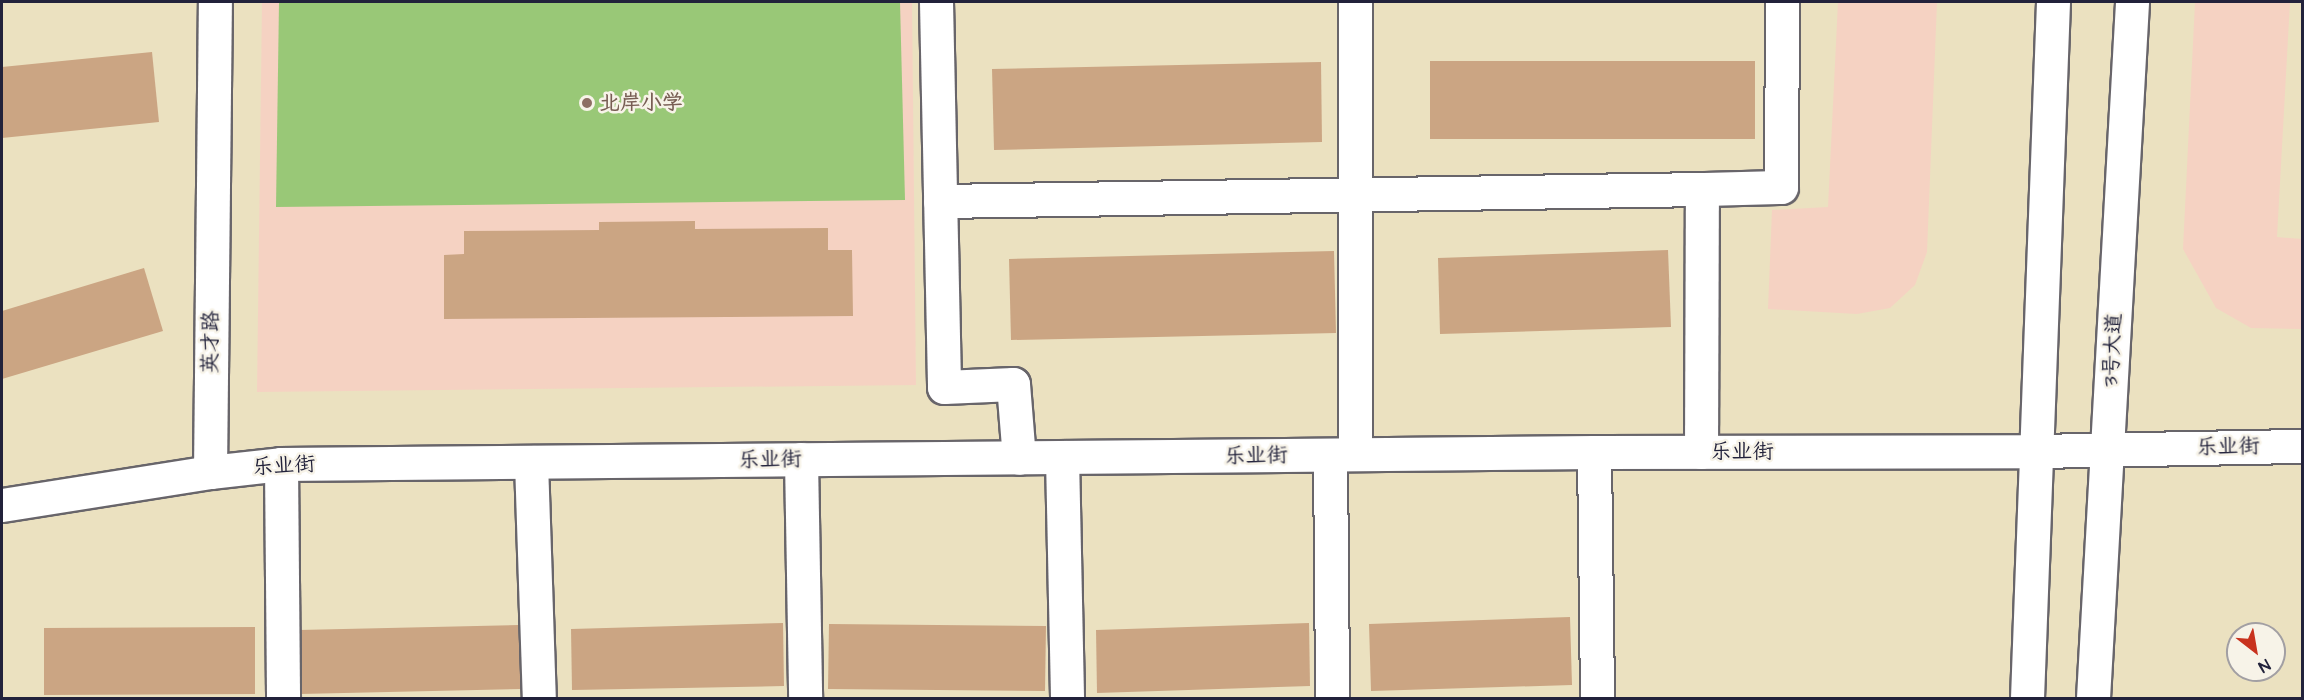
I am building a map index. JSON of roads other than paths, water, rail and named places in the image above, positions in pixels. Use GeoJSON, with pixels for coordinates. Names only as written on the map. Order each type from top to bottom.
{"type":"FeatureCollection","features":[{"type":"Feature","properties":{"kind":"street","name":"英才路"},"geometry":{"type":"LineString","coordinates":[[210,472],[215,2]]}},
{"type":"Feature","properties":{"kind":"street"},"geometry":{"type":"LineString","coordinates":[[936,2],[944,387],[1013,384],[1019,458]]}},
{"type":"Feature","properties":{"kind":"street"},"geometry":{"type":"LineString","coordinates":[[1332,699],[1355,195],[1355,2]]}},
{"type":"Feature","properties":{"kind":"street"},"geometry":{"type":"LineString","coordinates":[[940,201],[1781,187],[1782,2]]}},
{"type":"Feature","properties":{"kind":"street"},"geometry":{"type":"LineString","coordinates":[[2027,699],[2053,2]]}},
{"type":"Feature","properties":{"kind":"street","name":"3号大道"},"geometry":{"type":"LineString","coordinates":[[2093,699],[2132,2]]}},
{"type":"Feature","properties":{"kind":"street"},"geometry":{"type":"LineString","coordinates":[[1701,452],[1702,189]]}},
{"type":"Feature","properties":{"kind":"street","name":"乐业街"},"geometry":{"type":"LineString","coordinates":[[210,472],[281,464],[1594,452],[2036,452],[2107,448],[2302,446]]}},
{"type":"Feature","properties":{"kind":"street"},"geometry":{"type":"LineString","coordinates":[[1594,452],[1597,699]]}},
{"type":"Feature","properties":{"kind":"street"},"geometry":{"type":"LineString","coordinates":[[1062,457],[1067,699]]}},
{"type":"Feature","properties":{"kind":"street"},"geometry":{"type":"LineString","coordinates":[[801,459],[805,699]]}},
{"type":"Feature","properties":{"kind":"street"},"geometry":{"type":"LineString","coordinates":[[531,462],[540,699]]}},
{"type":"Feature","properties":{"kind":"street"},"geometry":{"type":"LineString","coordinates":[[281,464],[283,699]]}},
{"type":"Feature","properties":{"kind":"street"},"geometry":{"type":"LineString","coordinates":[[2,505],[210,472]]}},
{"type":"Feature","properties":{"kind":"place","name":"北岸小学"},"geometry":{"type":"Point","coordinates":[587,103]}}]}
